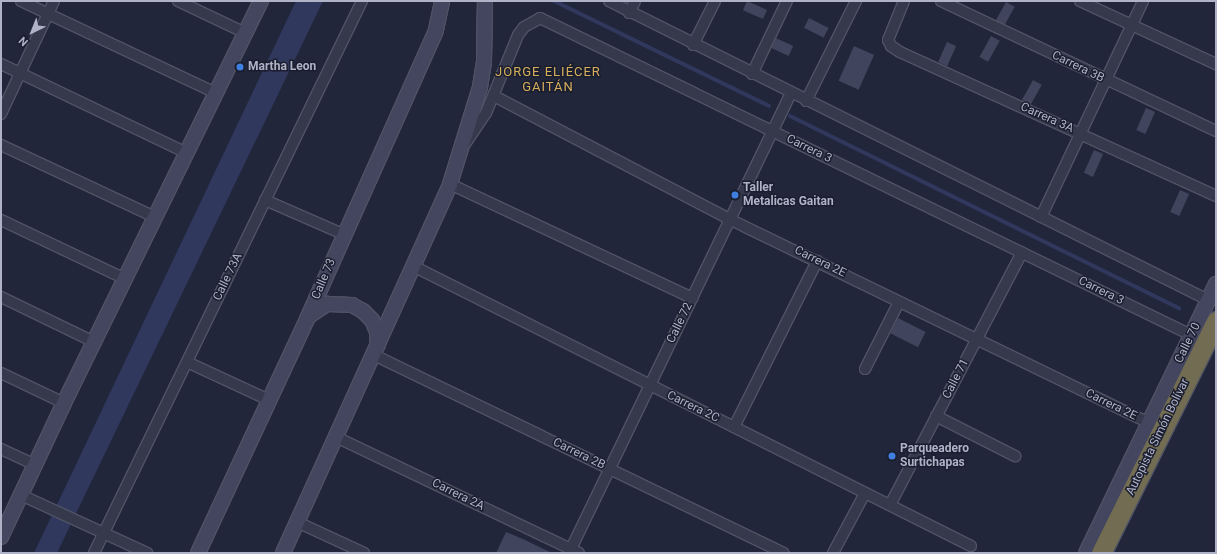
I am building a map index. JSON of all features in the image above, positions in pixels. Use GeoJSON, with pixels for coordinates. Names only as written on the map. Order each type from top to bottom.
{"type":"FeatureCollection","features":[{"type":"Feature","properties":{"kind":"highway","name":"Autopista Simón Bolívar"},"geometry":{"type":"LineString","coordinates":[[1101,553],[1204,341],[1216,321]]}},
{"type":"Feature","properties":{"kind":"main road"},"geometry":{"type":"LineString","coordinates":[[2,533],[261,1]]}},
{"type":"Feature","properties":{"kind":"main road","name":"Calle 73"},"geometry":{"type":"LineString","coordinates":[[198,553],[307,319],[343,234],[436,30],[442,1]]}},
{"type":"Feature","properties":{"kind":"main road"},"geometry":{"type":"LineString","coordinates":[[283,553],[414,267],[450,184],[475,109],[484,62],[485,1]]}},
{"type":"Feature","properties":{"kind":"main road","name":"Calle 70"},"geometry":{"type":"LineString","coordinates":[[1086,553],[1149,423],[1204,341],[1216,284]]}},
{"type":"Feature","properties":{"kind":"main road"},"geometry":{"type":"LineString","coordinates":[[307,319],[315,310],[326,304],[339,302],[352,305],[363,311],[372,320],[377,332],[376,350]]}},
{"type":"Feature","properties":{"kind":"street"},"geometry":{"type":"LineString","coordinates":[[21,1],[216,93]]}},
{"type":"Feature","properties":{"kind":"street"},"geometry":{"type":"LineString","coordinates":[[1,114],[54,1]]}},
{"type":"Feature","properties":{"kind":"street"},"geometry":{"type":"LineString","coordinates":[[178,1],[245,33]]}},
{"type":"Feature","properties":{"kind":"street","name":"Calle 73A"},"geometry":{"type":"LineString","coordinates":[[94,553],[362,1]]}},
{"type":"Feature","properties":{"kind":"street"},"geometry":{"type":"LineString","coordinates":[[609,1],[629,13],[693,45],[1212,302]]}},
{"type":"Feature","properties":{"kind":"street"},"geometry":{"type":"LineString","coordinates":[[629,13],[635,1]]}},
{"type":"Feature","properties":{"kind":"street"},"geometry":{"type":"LineString","coordinates":[[693,45],[715,1]]}},
{"type":"Feature","properties":{"kind":"street"},"geometry":{"type":"LineString","coordinates":[[752,74],[787,1]]}},
{"type":"Feature","properties":{"kind":"street"},"geometry":{"type":"LineString","coordinates":[[806,100],[856,1]]}},
{"type":"Feature","properties":{"kind":"street","name":"Carrera 3A"},"geometry":{"type":"LineString","coordinates":[[904,1],[889,33],[888,40],[891,46],[900,52],[1216,196]]}},
{"type":"Feature","properties":{"kind":"street","name":"Carrera 3B"},"geometry":{"type":"LineString","coordinates":[[941,1],[1106,81],[1216,131]]}},
{"type":"Feature","properties":{"kind":"street"},"geometry":{"type":"LineString","coordinates":[[1080,1],[1216,64]]}},
{"type":"Feature","properties":{"kind":"street"},"geometry":{"type":"LineString","coordinates":[[1040,217],[1081,134],[1143,1]]}},
{"type":"Feature","properties":{"kind":"street","name":"Carrera 3"},"geometry":{"type":"LineString","coordinates":[[463,146],[476,130],[494,96],[518,35],[524,27],[540,18],[1204,341]]}},
{"type":"Feature","properties":{"kind":"street"},"geometry":{"type":"LineString","coordinates":[[1,64],[186,153]]}},
{"type":"Feature","properties":{"kind":"street","name":"Calle 72"},"geometry":{"type":"LineString","coordinates":[[573,552],[610,469],[790,93]]}},
{"type":"Feature","properties":{"kind":"street","name":"Carrera 2E"},"geometry":{"type":"LineString","coordinates":[[494,96],[729,219],[1149,423]]}},
{"type":"Feature","properties":{"kind":"street"},"geometry":{"type":"LineString","coordinates":[[1,145],[155,217]]}},
{"type":"Feature","properties":{"kind":"street"},"geometry":{"type":"LineString","coordinates":[[450,184],[692,298]]}},
{"type":"Feature","properties":{"kind":"street"},"geometry":{"type":"LineString","coordinates":[[265,200],[343,234]]}},
{"type":"Feature","properties":{"kind":"street"},"geometry":{"type":"LineString","coordinates":[[1,220],[125,279]]}},
{"type":"Feature","properties":{"kind":"street","name":"Calle 71"},"geometry":{"type":"LineString","coordinates":[[890,505],[1022,252]]}},
{"type":"Feature","properties":{"kind":"street"},"geometry":{"type":"LineString","coordinates":[[734,426],[817,261]]}},
{"type":"Feature","properties":{"kind":"street","name":"Carrera 2C"},"geometry":{"type":"LineString","coordinates":[[414,267],[971,546]]}},
{"type":"Feature","properties":{"kind":"street"},"geometry":{"type":"LineString","coordinates":[[1,297],[94,342]]}},
{"type":"Feature","properties":{"kind":"street"},"geometry":{"type":"LineString","coordinates":[[865,369],[899,302]]}},
{"type":"Feature","properties":{"kind":"street","name":"Carrera 2B"},"geometry":{"type":"LineString","coordinates":[[376,350],[610,469],[784,553]]}},
{"type":"Feature","properties":{"kind":"street"},"geometry":{"type":"LineString","coordinates":[[187,362],[269,400]]}},
{"type":"Feature","properties":{"kind":"street"},"geometry":{"type":"LineString","coordinates":[[1,373],[64,403]]}},
{"type":"Feature","properties":{"kind":"street"},"geometry":{"type":"LineString","coordinates":[[936,416],[1015,456]]}},
{"type":"Feature","properties":{"kind":"street","name":"Carrera 2A"},"geometry":{"type":"LineString","coordinates":[[336,436],[573,552]]}},
{"type":"Feature","properties":{"kind":"street"},"geometry":{"type":"LineString","coordinates":[[1,449],[35,465]]}},
{"type":"Feature","properties":{"kind":"street"},"geometry":{"type":"LineString","coordinates":[[833,553],[864,493]]}},
{"type":"Feature","properties":{"kind":"street"},"geometry":{"type":"LineString","coordinates":[[21,495],[146,553]]}},
{"type":"Feature","properties":{"kind":"street"},"geometry":{"type":"LineString","coordinates":[[297,522],[364,553]]}},
{"type":"Feature","properties":{"kind":"water"},"geometry":{"type":"Polygon","coordinates":[[[296,1],[323,1],[57,553],[34,553],[296,1]]]}},
{"type":"Feature","properties":{"kind":"building"},"geometry":{"type":"Polygon","coordinates":[[[747,1],[767,10],[763,19],[743,10],[747,1]]]}},
{"type":"Feature","properties":{"kind":"building"},"geometry":{"type":"Polygon","coordinates":[[[1006,2],[1015,7],[1005,25],[996,20],[1006,2]]]}},
{"type":"Feature","properties":{"kind":"building"},"geometry":{"type":"Polygon","coordinates":[[[809,18],[829,28],[824,38],[804,28],[809,18]]]}},
{"type":"Feature","properties":{"kind":"building"},"geometry":{"type":"Polygon","coordinates":[[[991,36],[1000,41],[988,62],[979,57],[991,36]]]}},
{"type":"Feature","properties":{"kind":"building"},"geometry":{"type":"Polygon","coordinates":[[[776,38],[793,46],[789,56],[771,48],[776,38]]]}},
{"type":"Feature","properties":{"kind":"building"},"geometry":{"type":"Polygon","coordinates":[[[947,42],[956,46],[947,66],[938,62],[947,42]]]}},
{"type":"Feature","properties":{"kind":"building"},"geometry":{"type":"Polygon","coordinates":[[[854,46],[874,55],[859,90],[839,81],[854,46]]]}},
{"type":"Feature","properties":{"kind":"building"},"geometry":{"type":"Polygon","coordinates":[[[1033,80],[1042,85],[1031,105],[1022,100],[1033,80]]]}},
{"type":"Feature","properties":{"kind":"building"},"geometry":{"type":"Polygon","coordinates":[[[1146,108],[1155,112],[1145,134],[1136,130],[1146,108]]]}},
{"type":"Feature","properties":{"kind":"building"},"geometry":{"type":"Polygon","coordinates":[[[1094,150],[1103,154],[1093,177],[1084,173],[1094,150]]]}},
{"type":"Feature","properties":{"kind":"building"},"geometry":{"type":"Polygon","coordinates":[[[1180,190],[1189,194],[1179,216],[1170,212],[1180,190]]]}},
{"type":"Feature","properties":{"kind":"building"},"geometry":{"type":"Polygon","coordinates":[[[898,318],[926,332],[918,347],[890,333],[898,318]]]}},
{"type":"Feature","properties":{"kind":"building"},"geometry":{"type":"Polygon","coordinates":[[[506,532],[525,540],[552,553],[496,553],[506,532]]]}},
{"type":"Feature","properties":{"kind":"waterway"},"geometry":{"type":"LineString","coordinates":[[554,1],[769,106]]}},
{"type":"Feature","properties":{"kind":"waterway"},"geometry":{"type":"LineString","coordinates":[[790,116],[1179,308]]}},
{"type":"Feature","properties":{"kind":"place","name":"Martha Leon"},"geometry":{"type":"Point","coordinates":[240,67]}},
{"type":"Feature","properties":{"kind":"place","name":"Taller Metalicas Gaitan"},"geometry":{"type":"Point","coordinates":[735,195]}},
{"type":"Feature","properties":{"kind":"place","name":"Parqueadero Surtichapas"},"geometry":{"type":"Point","coordinates":[892,456]}},
{"type":"Feature","properties":{"kind":"district","name":"JORGE ELIÉCER GAITÁN"},"geometry":{"type":"Point","coordinates":[548,80]}}]}
